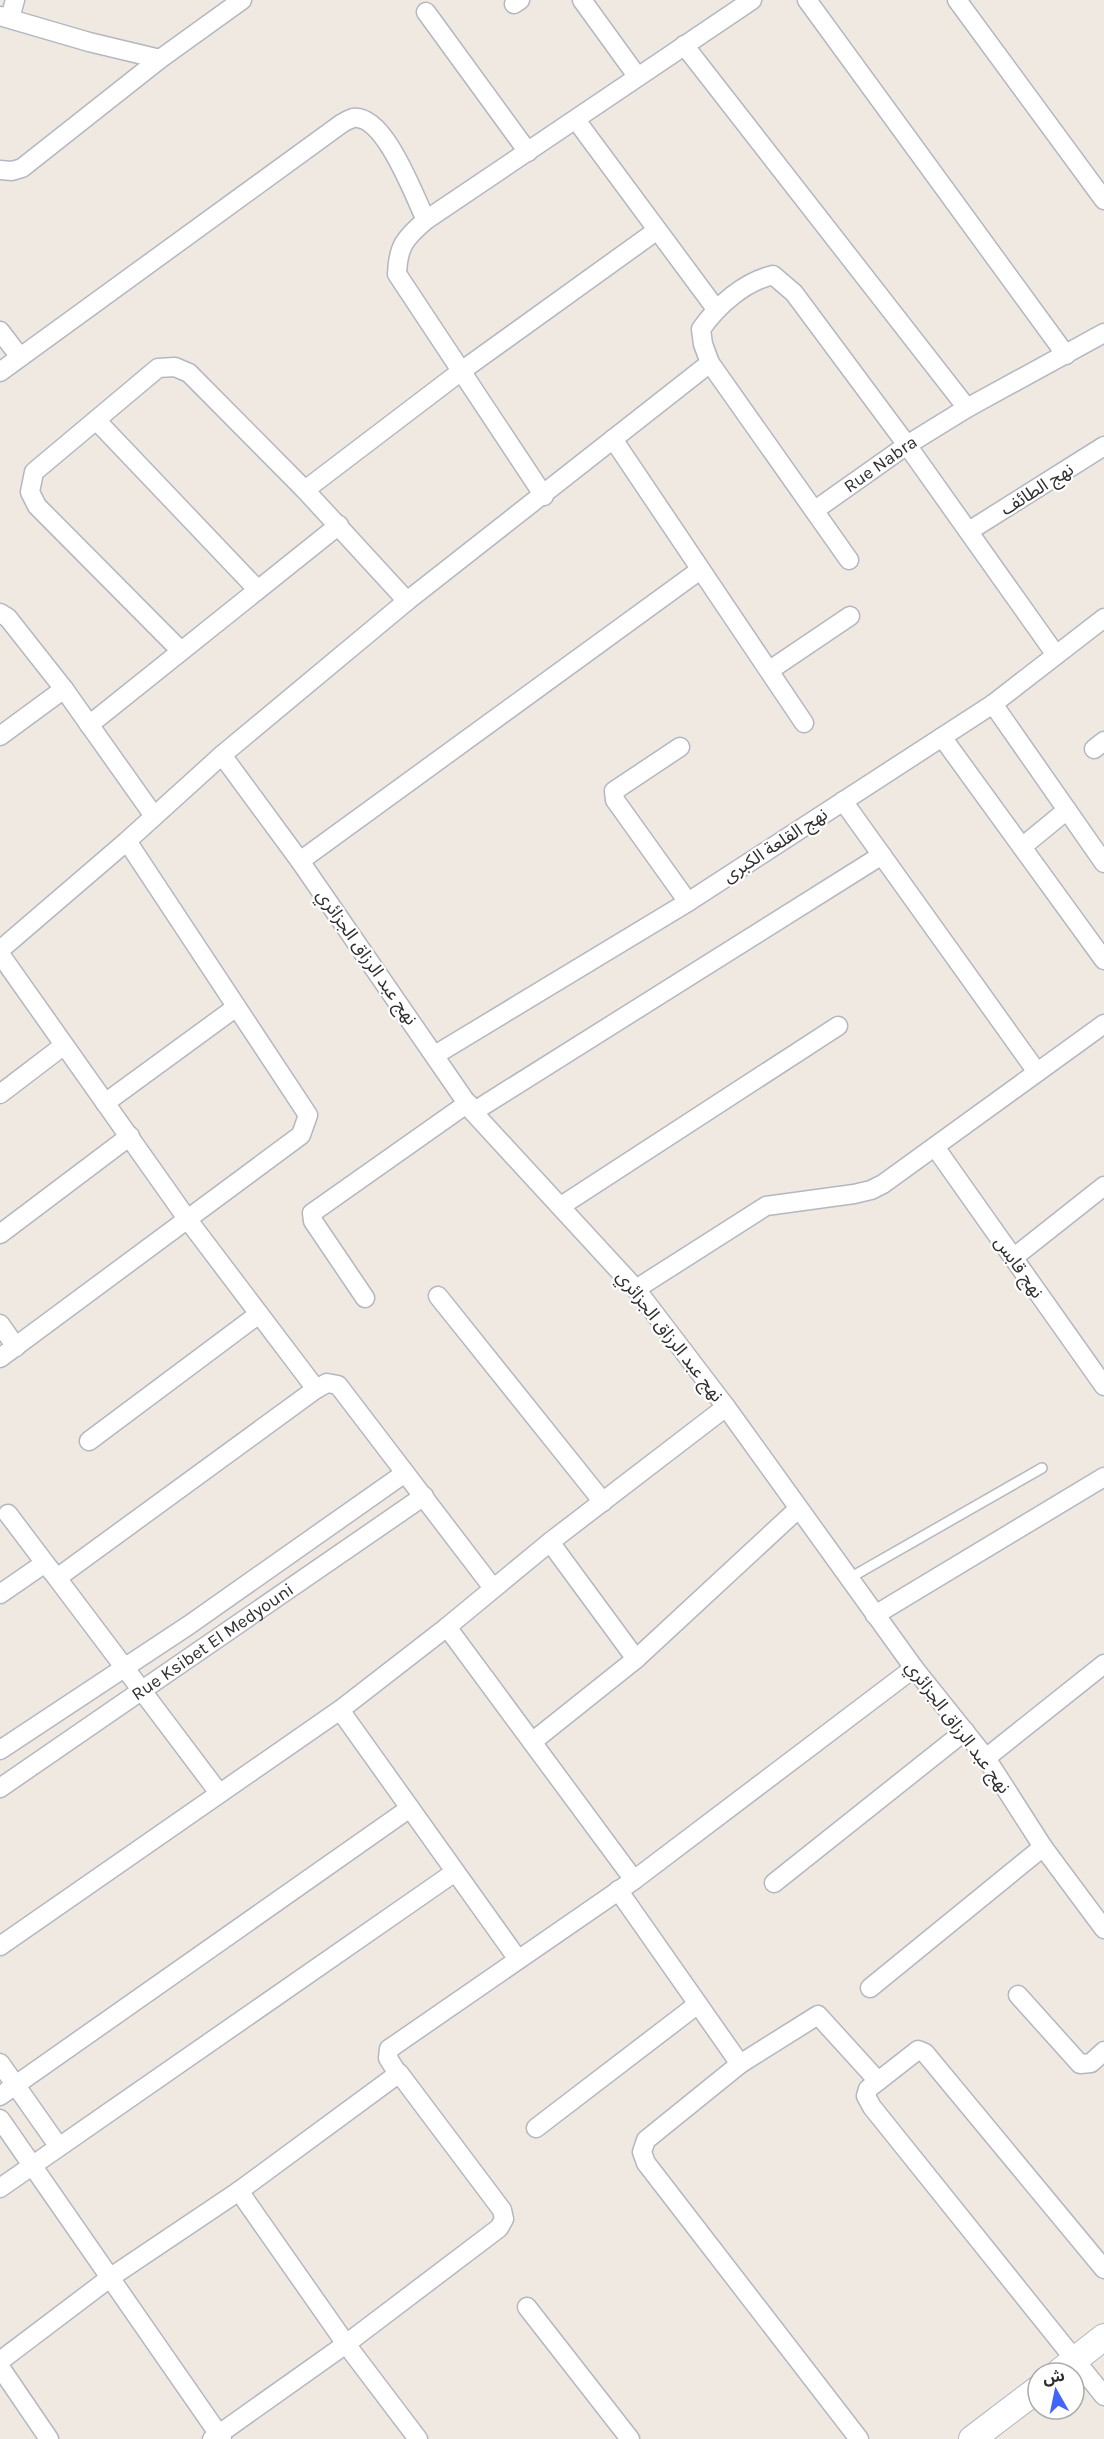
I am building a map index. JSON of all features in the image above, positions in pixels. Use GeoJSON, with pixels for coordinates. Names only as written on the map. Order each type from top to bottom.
{"type":"FeatureCollection","features":[{"type":"Feature","properties":{"kind":"main road"},"geometry":{"type":"LineString","coordinates":[[1074,2361],[1104,2337]]}},
{"type":"Feature","properties":{"kind":"main road"},"geometry":{"type":"LineString","coordinates":[[972,2439],[1026,2398]]}},
{"type":"Feature","properties":{"kind":"street"},"geometry":{"type":"LineString","coordinates":[[15,0],[5,17],[88,42],[160,59]]}},
{"type":"Feature","properties":{"kind":"street"},"geometry":{"type":"LineString","coordinates":[[0,171],[22,168],[160,59],[242,0]]}},
{"type":"Feature","properties":{"kind":"street"},"geometry":{"type":"LineString","coordinates":[[582,0],[637,76]]}},
{"type":"Feature","properties":{"kind":"street"},"geometry":{"type":"LineString","coordinates":[[807,0],[1066,355]]}},
{"type":"Feature","properties":{"kind":"street"},"geometry":{"type":"LineString","coordinates":[[957,0],[1104,200]]}},
{"type":"Feature","properties":{"kind":"street"},"geometry":{"type":"LineString","coordinates":[[544,496],[397,274],[403,241],[426,220],[576,120],[746,2]]}},
{"type":"Feature","properties":{"kind":"street"},"geometry":{"type":"LineString","coordinates":[[426,12],[528,152]]}},
{"type":"Feature","properties":{"kind":"street"},"geometry":{"type":"LineString","coordinates":[[684,45],[967,408]]}},
{"type":"Feature","properties":{"kind":"street"},"geometry":{"type":"LineString","coordinates":[[0,372],[284,164],[341,124],[354,118],[367,121],[383,133],[426,220]]}},
{"type":"Feature","properties":{"kind":"street"},"geometry":{"type":"LineString","coordinates":[[576,120],[716,309]]}},
{"type":"Feature","properties":{"kind":"street"},"geometry":{"type":"LineString","coordinates":[[305,490],[460,372],[656,231]]}},
{"type":"Feature","properties":{"kind":"street"},"geometry":{"type":"LineString","coordinates":[[849,560],[710,363],[703,344],[701,329],[716,309],[759,279],[773,275],[783,281],[907,445],[1056,656]]}},
{"type":"Feature","properties":{"kind":"street"},"geometry":{"type":"LineString","coordinates":[[0,331],[20,357]]}},
{"type":"Feature","properties":{"kind":"street","name":"Rue Nabra"},"geometry":{"type":"LineString","coordinates":[[815,510],[907,445],[967,408],[1104,333]]}},
{"type":"Feature","properties":{"kind":"street"},"geometry":{"type":"LineString","coordinates":[[316,1389],[188,1220],[130,1136],[63,1046],[0,952],[222,754],[407,601],[544,496],[710,363]]}},
{"type":"Feature","properties":{"kind":"street"},"geometry":{"type":"LineString","coordinates":[[181,651],[37,506],[30,492],[34,472],[158,368],[175,368],[189,373],[339,525],[407,601]]}},
{"type":"Feature","properties":{"kind":"street"},"geometry":{"type":"LineString","coordinates":[[96,420],[257,589]]}},
{"type":"Feature","properties":{"kind":"street"},"geometry":{"type":"LineString","coordinates":[[613,439],[804,723]]}},
{"type":"Feature","properties":{"kind":"street","name":"نهج الطائف"},"geometry":{"type":"LineString","coordinates":[[969,531],[1104,446]]}},
{"type":"Feature","properties":{"kind":"street"},"geometry":{"type":"LineString","coordinates":[[89,725],[339,525]]}},
{"type":"Feature","properties":{"kind":"street"},"geometry":{"type":"LineString","coordinates":[[300,861],[700,570]]}},
{"type":"Feature","properties":{"kind":"street"},"geometry":{"type":"LineString","coordinates":[[0,614],[8,618],[64,689],[154,816]]}},
{"type":"Feature","properties":{"kind":"street"},"geometry":{"type":"LineString","coordinates":[[770,670],[850,616]]}},
{"type":"Feature","properties":{"kind":"street","name":"نهج القلعة الكبرى"},"geometry":{"type":"LineString","coordinates":[[435,1055],[688,902],[993,704],[1104,618]]}},
{"type":"Feature","properties":{"kind":"street"},"geometry":{"type":"LineString","coordinates":[[0,736],[64,689]]}},
{"type":"Feature","properties":{"kind":"street"},"geometry":{"type":"LineString","coordinates":[[993,704],[1102,856]]}},
{"type":"Feature","properties":{"kind":"street"},"geometry":{"type":"LineString","coordinates":[[942,737],[1104,960]]}},
{"type":"Feature","properties":{"kind":"street"},"geometry":{"type":"LineString","coordinates":[[680,747],[614,791],[615,800],[688,902]]}},
{"type":"Feature","properties":{"kind":"street","name":"نهج عبد الرزاق الجزائري"},"geometry":{"type":"LineString","coordinates":[[222,754],[300,861],[470,1107],[636,1289],[726,1407],[914,1668],[987,1758],[1043,1847],[1104,1929]]}},
{"type":"Feature","properties":{"kind":"street"},"geometry":{"type":"LineString","coordinates":[[843,801],[1037,1072]]}},
{"type":"Feature","properties":{"kind":"street"},"geometry":{"type":"LineString","coordinates":[[1022,847],[1067,810]]}},
{"type":"Feature","properties":{"kind":"street"},"geometry":{"type":"LineString","coordinates":[[0,1358],[301,1135],[308,1119],[127,841]]}},
{"type":"Feature","properties":{"kind":"street"},"geometry":{"type":"LineString","coordinates":[[365,1298],[313,1221],[312,1213],[470,1107],[882,855]]}},
{"type":"Feature","properties":{"kind":"street"},"geometry":{"type":"LineString","coordinates":[[105,1103],[235,1008]]}},
{"type":"Feature","properties":{"kind":"street"},"geometry":{"type":"LineString","coordinates":[[636,1289],[766,1206],[871,1190],[935,1147],[1104,1024]]}},
{"type":"Feature","properties":{"kind":"street"},"geometry":{"type":"LineString","coordinates":[[561,1206],[838,1026]]}},
{"type":"Feature","properties":{"kind":"street"},"geometry":{"type":"LineString","coordinates":[[0,1094],[63,1046]]}},
{"type":"Feature","properties":{"kind":"street"},"geometry":{"type":"LineString","coordinates":[[0,1234],[130,1136]]}},
{"type":"Feature","properties":{"kind":"street","name":"نهج قابس"},"geometry":{"type":"LineString","coordinates":[[935,1147],[1104,1386]]}},
{"type":"Feature","properties":{"kind":"street"},"geometry":{"type":"LineString","coordinates":[[1013,1258],[1101,1193]]}},
{"type":"Feature","properties":{"kind":"street"},"geometry":{"type":"LineString","coordinates":[[438,1296],[603,1502]]}},
{"type":"Feature","properties":{"kind":"street"},"geometry":{"type":"LineString","coordinates":[[88,1441],[259,1314]]}},
{"type":"Feature","properties":{"kind":"street"},"geometry":{"type":"LineString","coordinates":[[0,1324],[16,1347]]}},
{"type":"Feature","properties":{"kind":"street"},"geometry":{"type":"LineString","coordinates":[[57,1578],[327,1383],[338,1385],[493,1588]]}},
{"type":"Feature","properties":{"kind":"street"},"geometry":{"type":"LineString","coordinates":[[0,1946],[340,1710],[447,1627],[549,1542],[726,1407]]}},
{"type":"Feature","properties":{"kind":"street","name":"Rue Ksibet El Medyouni"},"geometry":{"type":"LineString","coordinates":[[0,1750],[189,1625],[405,1473]]}},
{"type":"Feature","properties":{"kind":"street"},"geometry":{"type":"LineString","coordinates":[[875,1615],[1104,1477]]}},
{"type":"Feature","properties":{"kind":"street","name":"Rue Ksibet El Medyouni"},"geometry":{"type":"LineString","coordinates":[[0,1788],[424,1496]]}},
{"type":"Feature","properties":{"kind":"street"},"geometry":{"type":"LineString","coordinates":[[532,1742],[636,1659],[798,1509]]}},
{"type":"Feature","properties":{"kind":"street"},"geometry":{"type":"LineString","coordinates":[[8,1514],[219,1793]]}},
{"type":"Feature","properties":{"kind":"street"},"geometry":{"type":"LineString","coordinates":[[549,1542],[636,1659]]}},
{"type":"Feature","properties":{"kind":"street"},"geometry":{"type":"LineString","coordinates":[[0,1594],[45,1563]]}},
{"type":"Feature","properties":{"kind":"street"},"geometry":{"type":"LineString","coordinates":[[447,1627],[634,1880]]}},
{"type":"Feature","properties":{"kind":"street"},"geometry":{"type":"LineString","coordinates":[[987,1758],[1104,1664]]}},
{"type":"Feature","properties":{"kind":"street"},"geometry":{"type":"LineString","coordinates":[[0,2119],[111,2277],[218,2437],[499,2228],[504,2219],[502,2210],[388,2058],[389,2049],[517,1958],[634,1880],[914,1668]]}},
{"type":"Feature","properties":{"kind":"street"},"geometry":{"type":"LineString","coordinates":[[340,1710],[517,1958]]}},
{"type":"Feature","properties":{"kind":"street"},"geometry":{"type":"LineString","coordinates":[[774,1883],[965,1731]]}},
{"type":"Feature","properties":{"kind":"street"},"geometry":{"type":"LineString","coordinates":[[0,2097],[410,1808]]}},
{"type":"Feature","properties":{"kind":"street"},"geometry":{"type":"LineString","coordinates":[[870,1988],[1043,1847]]}},
{"type":"Feature","properties":{"kind":"street"},"geometry":{"type":"LineString","coordinates":[[0,2188],[455,1872]]}},
{"type":"Feature","properties":{"kind":"street"},"geometry":{"type":"LineString","coordinates":[[618,1890],[740,2064]]}},
{"type":"Feature","properties":{"kind":"street"},"geometry":{"type":"LineString","coordinates":[[1018,1995],[1080,2064],[1091,2063],[1104,2051]]}},
{"type":"Feature","properties":{"kind":"street"},"geometry":{"type":"LineString","coordinates":[[536,2128],[698,2004]]}},
{"type":"Feature","properties":{"kind":"street"},"geometry":{"type":"LineString","coordinates":[[859,2439],[646,2163],[642,2152],[646,2140],[740,2064],[818,2015],[878,2081]]}},
{"type":"Feature","properties":{"kind":"street"},"geometry":{"type":"LineString","coordinates":[[1062,2361],[872,2107],[866,2096],[868,2089],[918,2050],[925,2053],[1104,2269]]}},
{"type":"Feature","properties":{"kind":"street"},"geometry":{"type":"LineString","coordinates":[[0,2063],[59,2147]]}},
{"type":"Feature","properties":{"kind":"street"},"geometry":{"type":"LineString","coordinates":[[0,2361],[111,2277],[239,2191],[399,2073]]}},
{"type":"Feature","properties":{"kind":"street"},"geometry":{"type":"LineString","coordinates":[[239,2191],[346,2344],[418,2439]]}},
{"type":"Feature","properties":{"kind":"street"},"geometry":{"type":"LineString","coordinates":[[527,2307],[630,2439]]}},
{"type":"Feature","properties":{"kind":"street"},"geometry":{"type":"LineString","coordinates":[[0,2367],[49,2439]]}},
{"type":"Feature","properties":{"kind":"street"},"geometry":{"type":"LineString","coordinates":[[1086,2382],[1104,2396]]}},
{"type":"Feature","properties":{"kind":"lane"},"geometry":{"type":"LineString","coordinates":[[848,1579],[1042,1468]]}}]}
